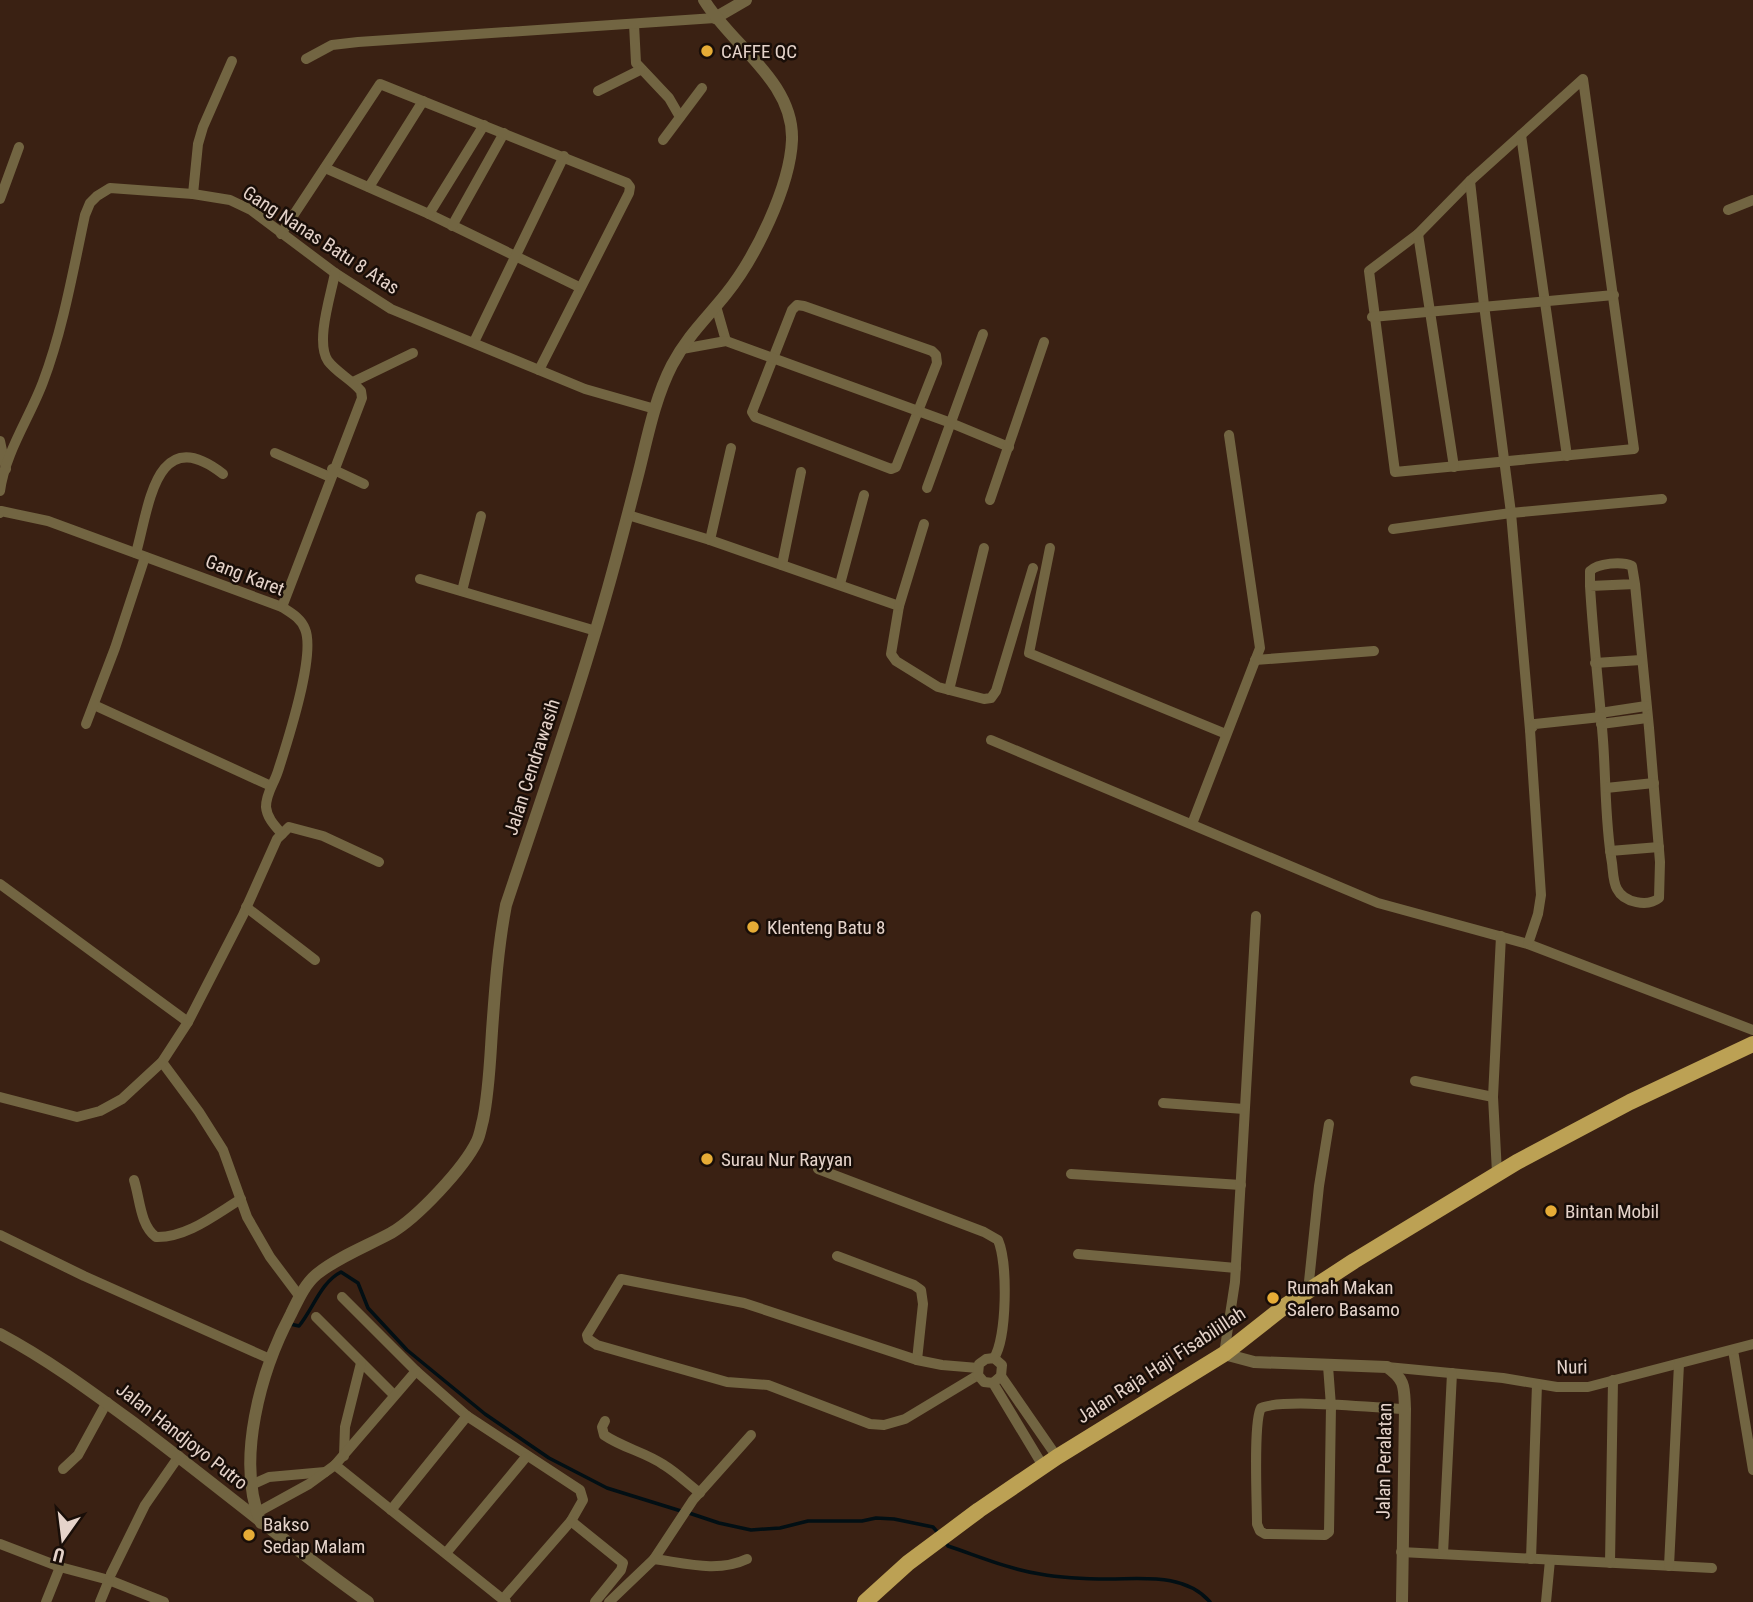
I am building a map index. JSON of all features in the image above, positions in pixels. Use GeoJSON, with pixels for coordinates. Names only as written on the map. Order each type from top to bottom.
{"type":"FeatureCollection","features":[{"type":"Feature","properties":{"kind":"main road","name":"Jalan Raja Haji Fisabilillah"},"geometry":{"type":"LineString","coordinates":[[865,1602],[908,1563],[1043,1466],[1224,1354],[1308,1291],[1497,1173],[1630,1102],[1753,1044]]}},
{"type":"Feature","properties":{"kind":"street","name":"Jalan Cendrawasih"},"geometry":{"type":"LineString","coordinates":[[259,1518],[251,1485],[250,1460],[254,1422],[270,1359],[304,1287],[316,1275],[394,1231],[419,1211],[458,1168],[478,1140],[488,1094],[498,946],[506,905],[596,631],[655,409],[673,365],[694,329],[716,306],[761,240],[780,192],[792,139],[788,114],[763,69],[715,18],[704,0]]}},
{"type":"Feature","properties":{"kind":"street"},"geometry":{"type":"LineString","coordinates":[[306,59],[332,45],[358,42],[715,18],[746,0]]}},
{"type":"Feature","properties":{"kind":"street"},"geometry":{"type":"LineString","coordinates":[[634,24],[634,52],[640,70],[664,92],[680,117]]}},
{"type":"Feature","properties":{"kind":"street"},"geometry":{"type":"LineString","coordinates":[[193,194],[198,144],[232,61]]}},
{"type":"Feature","properties":{"kind":"street"},"geometry":{"type":"LineString","coordinates":[[598,91],[640,70]]}},
{"type":"Feature","properties":{"kind":"street"},"geometry":{"type":"LineString","coordinates":[[1583,79],[1634,449],[1395,472],[1369,271],[1418,234],[1470,181],[1521,135],[1583,79]]}},
{"type":"Feature","properties":{"kind":"street"},"geometry":{"type":"LineString","coordinates":[[281,234],[379,84],[627,183],[630,187],[539,370]]}},
{"type":"Feature","properties":{"kind":"street"},"geometry":{"type":"LineString","coordinates":[[663,140],[702,88]]}},
{"type":"Feature","properties":{"kind":"street"},"geometry":{"type":"LineString","coordinates":[[369,187],[423,101]]}},
{"type":"Feature","properties":{"kind":"street"},"geometry":{"type":"LineString","coordinates":[[429,214],[484,125]]}},
{"type":"Feature","properties":{"kind":"street"},"geometry":{"type":"LineString","coordinates":[[452,226],[504,133]]}},
{"type":"Feature","properties":{"kind":"street"},"geometry":{"type":"LineString","coordinates":[[1521,135],[1567,456]]}},
{"type":"Feature","properties":{"kind":"street"},"geometry":{"type":"LineString","coordinates":[[0,200],[19,147]]}},
{"type":"Feature","properties":{"kind":"street"},"geometry":{"type":"LineString","coordinates":[[474,342],[564,156]]}},
{"type":"Feature","properties":{"kind":"street"},"geometry":{"type":"LineString","coordinates":[[325,168],[429,214],[579,287]]}},
{"type":"Feature","properties":{"kind":"street"},"geometry":{"type":"LineString","coordinates":[[1470,181],[1483,305],[1511,513],[1530,730],[1541,895],[1528,944]]}},
{"type":"Feature","properties":{"kind":"street","name":"Gang Nanas Batu 8 Atas"},"geometry":{"type":"LineString","coordinates":[[0,491],[6,469],[54,350],[85,215],[90,203],[110,188],[193,194],[230,200],[251,211],[335,273],[391,309],[585,389],[655,409]]}},
{"type":"Feature","properties":{"kind":"street"},"geometry":{"type":"LineString","coordinates":[[1728,209],[1753,200]]}},
{"type":"Feature","properties":{"kind":"street"},"geometry":{"type":"LineString","coordinates":[[1418,234],[1454,467]]}},
{"type":"Feature","properties":{"kind":"street"},"geometry":{"type":"LineString","coordinates":[[282,607],[331,473],[362,398],[362,391],[328,360],[322,340],[335,273]]}},
{"type":"Feature","properties":{"kind":"street"},"geometry":{"type":"LineString","coordinates":[[1373,317],[1614,295]]}},
{"type":"Feature","properties":{"kind":"street"},"geometry":{"type":"LineString","coordinates":[[797,305],[932,351],[936,355],[937,363],[918,411],[900,461],[891,469],[755,416],[752,412],[797,305]]}},
{"type":"Feature","properties":{"kind":"street"},"geometry":{"type":"LineString","coordinates":[[716,306],[726,341]]}},
{"type":"Feature","properties":{"kind":"street"},"geometry":{"type":"LineString","coordinates":[[927,488],[983,334]]}},
{"type":"Feature","properties":{"kind":"street"},"geometry":{"type":"LineString","coordinates":[[682,349],[726,341],[1009,447]]}},
{"type":"Feature","properties":{"kind":"street"},"geometry":{"type":"LineString","coordinates":[[990,500],[1044,342]]}},
{"type":"Feature","properties":{"kind":"street"},"geometry":{"type":"LineString","coordinates":[[353,382],[413,353]]}},
{"type":"Feature","properties":{"kind":"street"},"geometry":{"type":"LineString","coordinates":[[1192,824],[1260,648],[1229,435]]}},
{"type":"Feature","properties":{"kind":"street"},"geometry":{"type":"LineString","coordinates":[[0,442],[6,469]]}},
{"type":"Feature","properties":{"kind":"street"},"geometry":{"type":"LineString","coordinates":[[710,540],[731,448]]}},
{"type":"Feature","properties":{"kind":"street"},"geometry":{"type":"LineString","coordinates":[[275,453],[364,484]]}},
{"type":"Feature","properties":{"kind":"street"},"geometry":{"type":"LineString","coordinates":[[86,724],[141,555],[150,493],[161,470],[184,458],[206,461],[223,474]]}},
{"type":"Feature","properties":{"kind":"street"},"geometry":{"type":"LineString","coordinates":[[782,565],[801,472]]}},
{"type":"Feature","properties":{"kind":"street"},"geometry":{"type":"LineString","coordinates":[[840,584],[864,495]]}},
{"type":"Feature","properties":{"kind":"street"},"geometry":{"type":"LineString","coordinates":[[0,497],[1,512]]}},
{"type":"Feature","properties":{"kind":"street"},"geometry":{"type":"LineString","coordinates":[[1393,529],[1511,513],[1662,499]]}},
{"type":"Feature","properties":{"kind":"street","name":"Gang Karet"},"geometry":{"type":"LineString","coordinates":[[1,512],[48,521],[282,607],[296,616],[306,630],[305,667],[290,733],[267,796],[266,809],[268,817],[285,831]]}},
{"type":"Feature","properties":{"kind":"street"},"geometry":{"type":"LineString","coordinates":[[628,515],[710,540],[900,606]]}},
{"type":"Feature","properties":{"kind":"street"},"geometry":{"type":"LineString","coordinates":[[462,591],[481,516]]}},
{"type":"Feature","properties":{"kind":"street"},"geometry":{"type":"LineString","coordinates":[[924,524],[900,606],[891,654],[901,666],[938,687],[984,699],[991,698],[996,691],[1033,568]]}},
{"type":"Feature","properties":{"kind":"street"},"geometry":{"type":"LineString","coordinates":[[949,690],[984,548]]}},
{"type":"Feature","properties":{"kind":"street"},"geometry":{"type":"LineString","coordinates":[[1050,548],[1029,653],[1226,734]]}},
{"type":"Feature","properties":{"kind":"street"},"geometry":{"type":"LineString","coordinates":[[1627,563],[1632,566],[1635,584],[1659,847],[1659,898],[1649,902],[1625,898],[1617,890],[1610,851],[1590,571],[1592,568],[1627,563]]}},
{"type":"Feature","properties":{"kind":"street"},"geometry":{"type":"LineString","coordinates":[[420,579],[596,631]]}},
{"type":"Feature","properties":{"kind":"street"},"geometry":{"type":"LineString","coordinates":[[1590,586],[1635,584]]}},
{"type":"Feature","properties":{"kind":"street"},"geometry":{"type":"LineString","coordinates":[[1255,660],[1374,651]]}},
{"type":"Feature","properties":{"kind":"street"},"geometry":{"type":"LineString","coordinates":[[1595,663],[1641,660]]}},
{"type":"Feature","properties":{"kind":"street"},"geometry":{"type":"LineString","coordinates":[[94,705],[271,786]]}},
{"type":"Feature","properties":{"kind":"street"},"geometry":{"type":"LineString","coordinates":[[1530,730],[1535,724],[1647,712]]}},
{"type":"Feature","properties":{"kind":"street"},"geometry":{"type":"LineString","coordinates":[[991,740],[1378,903],[1528,944],[1753,1030]]}},
{"type":"Feature","properties":{"kind":"street"},"geometry":{"type":"LineString","coordinates":[[1606,788],[1654,783]]}},
{"type":"Feature","properties":{"kind":"street"},"geometry":{"type":"LineString","coordinates":[[0,1097],[77,1117],[100,1111],[122,1100],[162,1062],[188,1022],[285,831],[323,836],[379,862]]}},
{"type":"Feature","properties":{"kind":"street"},"geometry":{"type":"LineString","coordinates":[[1610,851],[1659,847]]}},
{"type":"Feature","properties":{"kind":"street"},"geometry":{"type":"LineString","coordinates":[[0,884],[188,1022]]}},
{"type":"Feature","properties":{"kind":"street"},"geometry":{"type":"LineString","coordinates":[[246,908],[315,960]]}},
{"type":"Feature","properties":{"kind":"street"},"geometry":{"type":"LineString","coordinates":[[1256,916],[1236,1268],[1224,1354],[1254,1362],[1387,1367]]}},
{"type":"Feature","properties":{"kind":"street"},"geometry":{"type":"LineString","coordinates":[[1497,1173],[1493,1097],[1501,936]]}},
{"type":"Feature","properties":{"kind":"street"},"geometry":{"type":"LineString","coordinates":[[162,1062],[199,1111],[223,1150],[247,1217],[270,1257],[300,1297]]}},
{"type":"Feature","properties":{"kind":"street"},"geometry":{"type":"LineString","coordinates":[[1415,1082],[1493,1097]]}},
{"type":"Feature","properties":{"kind":"street"},"geometry":{"type":"LineString","coordinates":[[1163,1103],[1244,1109]]}},
{"type":"Feature","properties":{"kind":"street"},"geometry":{"type":"LineString","coordinates":[[1308,1291],[1319,1186],[1329,1124]]}},
{"type":"Feature","properties":{"kind":"street"},"geometry":{"type":"LineString","coordinates":[[817,1169],[984,1232],[998,1240],[1003,1261],[1002,1321],[998,1352],[994,1358],[982,1361],[978,1371],[905,1419],[884,1425],[870,1424],[768,1385],[727,1382],[597,1345],[588,1339],[587,1335],[621,1279],[744,1303],[917,1360],[978,1371]]}},
{"type":"Feature","properties":{"kind":"street"},"geometry":{"type":"LineString","coordinates":[[1071,1174],[1241,1185]]}},
{"type":"Feature","properties":{"kind":"street"},"geometry":{"type":"LineString","coordinates":[[134,1180],[143,1219],[149,1232],[156,1237],[176,1235],[241,1199]]}},
{"type":"Feature","properties":{"kind":"street"},"geometry":{"type":"LineString","coordinates":[[0,1235],[84,1276],[270,1359]]}},
{"type":"Feature","properties":{"kind":"street"},"geometry":{"type":"LineString","coordinates":[[1078,1254],[1236,1268]]}},
{"type":"Feature","properties":{"kind":"street"},"geometry":{"type":"LineString","coordinates":[[837,1256],[914,1284],[921,1290],[923,1304],[917,1360]]}},
{"type":"Feature","properties":{"kind":"street"},"geometry":{"type":"LineString","coordinates":[[335,1465],[504,1600],[571,1521],[583,1500],[580,1490],[467,1416],[416,1371],[342,1297]]}},
{"type":"Feature","properties":{"kind":"street"},"geometry":{"type":"LineString","coordinates":[[316,1317],[394,1395]]}},
{"type":"Feature","properties":{"kind":"street","name":"Jalan Handjoyo Putro"},"geometry":{"type":"LineString","coordinates":[[0,1334],[107,1402],[368,1602]]}},
{"type":"Feature","properties":{"kind":"street","name":"Nuri"},"geometry":{"type":"LineString","coordinates":[[1387,1367],[1571,1388],[1613,1381],[1753,1343]]}},
{"type":"Feature","properties":{"kind":"street"},"geometry":{"type":"LineString","coordinates":[[1734,1350],[1753,1470]]}},
{"type":"Feature","properties":{"kind":"street"},"geometry":{"type":"LineString","coordinates":[[994,1358],[1002,1365],[997,1379],[1043,1466]]}},
{"type":"Feature","properties":{"kind":"street"},"geometry":{"type":"LineString","coordinates":[[344,1456],[345,1427],[360,1363]]}},
{"type":"Feature","properties":{"kind":"street"},"geometry":{"type":"LineString","coordinates":[[1670,1566],[1679,1364]]}},
{"type":"Feature","properties":{"kind":"street"},"geometry":{"type":"LineString","coordinates":[[1328,1366],[1331,1406],[1329,1532],[1325,1535],[1265,1534],[1258,1529],[1257,1524],[1259,1411],[1265,1406],[1278,1404],[1331,1406],[1405,1409]]}},
{"type":"Feature","properties":{"kind":"street","name":"Jalan Peralatan"},"geometry":{"type":"LineString","coordinates":[[1387,1367],[1400,1376],[1404,1387],[1402,1602]]}},
{"type":"Feature","properties":{"kind":"street"},"geometry":{"type":"LineString","coordinates":[[259,1518],[335,1465],[416,1371]]}},
{"type":"Feature","properties":{"kind":"street"},"geometry":{"type":"LineString","coordinates":[[978,1371],[984,1382],[997,1379]]}},
{"type":"Feature","properties":{"kind":"street"},"geometry":{"type":"LineString","coordinates":[[1443,1554],[1452,1373]]}},
{"type":"Feature","properties":{"kind":"street"},"geometry":{"type":"LineString","coordinates":[[997,1379],[1057,1457]]}},
{"type":"Feature","properties":{"kind":"street"},"geometry":{"type":"LineString","coordinates":[[1610,1563],[1613,1381]]}},
{"type":"Feature","properties":{"kind":"street"},"geometry":{"type":"LineString","coordinates":[[1531,1559],[1537,1384]]}},
{"type":"Feature","properties":{"kind":"street"},"geometry":{"type":"LineString","coordinates":[[63,1469],[78,1455],[107,1402]]}},
{"type":"Feature","properties":{"kind":"street"},"geometry":{"type":"LineString","coordinates":[[391,1510],[467,1416]]}},
{"type":"Feature","properties":{"kind":"street"},"geometry":{"type":"LineString","coordinates":[[605,1421],[602,1427],[604,1435],[615,1443],[641,1452],[665,1465],[700,1493]]}},
{"type":"Feature","properties":{"kind":"street"},"geometry":{"type":"LineString","coordinates":[[609,1602],[654,1559],[700,1493],[751,1435]]}},
{"type":"Feature","properties":{"kind":"street"},"geometry":{"type":"LineString","coordinates":[[100,1602],[145,1505],[179,1456]]}},
{"type":"Feature","properties":{"kind":"street"},"geometry":{"type":"LineString","coordinates":[[446,1553],[526,1457]]}},
{"type":"Feature","properties":{"kind":"street"},"geometry":{"type":"LineString","coordinates":[[251,1485],[269,1477],[325,1472]]}},
{"type":"Feature","properties":{"kind":"street"},"geometry":{"type":"LineString","coordinates":[[571,1521],[623,1563],[621,1570],[595,1602]]}},
{"type":"Feature","properties":{"kind":"street"},"geometry":{"type":"LineString","coordinates":[[0,1544],[60,1567],[110,1577],[149,1599],[163,1602]]}},
{"type":"Feature","properties":{"kind":"street"},"geometry":{"type":"LineString","coordinates":[[1401,1552],[1712,1568]]}},
{"type":"Feature","properties":{"kind":"street"},"geometry":{"type":"LineString","coordinates":[[654,1559],[716,1567],[730,1566],[747,1559]]}},
{"type":"Feature","properties":{"kind":"street"},"geometry":{"type":"LineString","coordinates":[[1546,1602],[1550,1560]]}},
{"type":"Feature","properties":{"kind":"street"},"geometry":{"type":"LineString","coordinates":[[46,1602],[60,1567]]}},
{"type":"Feature","properties":{"kind":"waterway"},"geometry":{"type":"LineString","coordinates":[[290,1324],[299,1326],[328,1282],[341,1272],[358,1283],[368,1308],[407,1350],[485,1414],[549,1458],[607,1488],[681,1511]]}},
{"type":"Feature","properties":{"kind":"waterway"},"geometry":{"type":"LineString","coordinates":[[689,1513],[751,1530],[780,1528],[808,1521],[862,1521],[876,1518],[933,1527],[939,1534]]}},
{"type":"Feature","properties":{"kind":"waterway"},"geometry":{"type":"LineString","coordinates":[[944,1540],[948,1546],[1028,1572],[1074,1578],[1176,1582],[1200,1593],[1210,1602]]}},
{"type":"Feature","properties":{"kind":"place","name":"CAFFE QC"},"geometry":{"type":"Point","coordinates":[707,51]}},
{"type":"Feature","properties":{"kind":"place","name":"Klenteng Batu 8"},"geometry":{"type":"Point","coordinates":[753,927]}},
{"type":"Feature","properties":{"kind":"place","name":"Surau Nur Rayyan"},"geometry":{"type":"Point","coordinates":[707,1159]}},
{"type":"Feature","properties":{"kind":"place","name":"Bintan Mobil"},"geometry":{"type":"Point","coordinates":[1551,1211]}},
{"type":"Feature","properties":{"kind":"place","name":"Rumah Makan Salero Basamo"},"geometry":{"type":"Point","coordinates":[1273,1298]}},
{"type":"Feature","properties":{"kind":"place","name":"Bakso Sedap Malam"},"geometry":{"type":"Point","coordinates":[249,1535]}}]}
